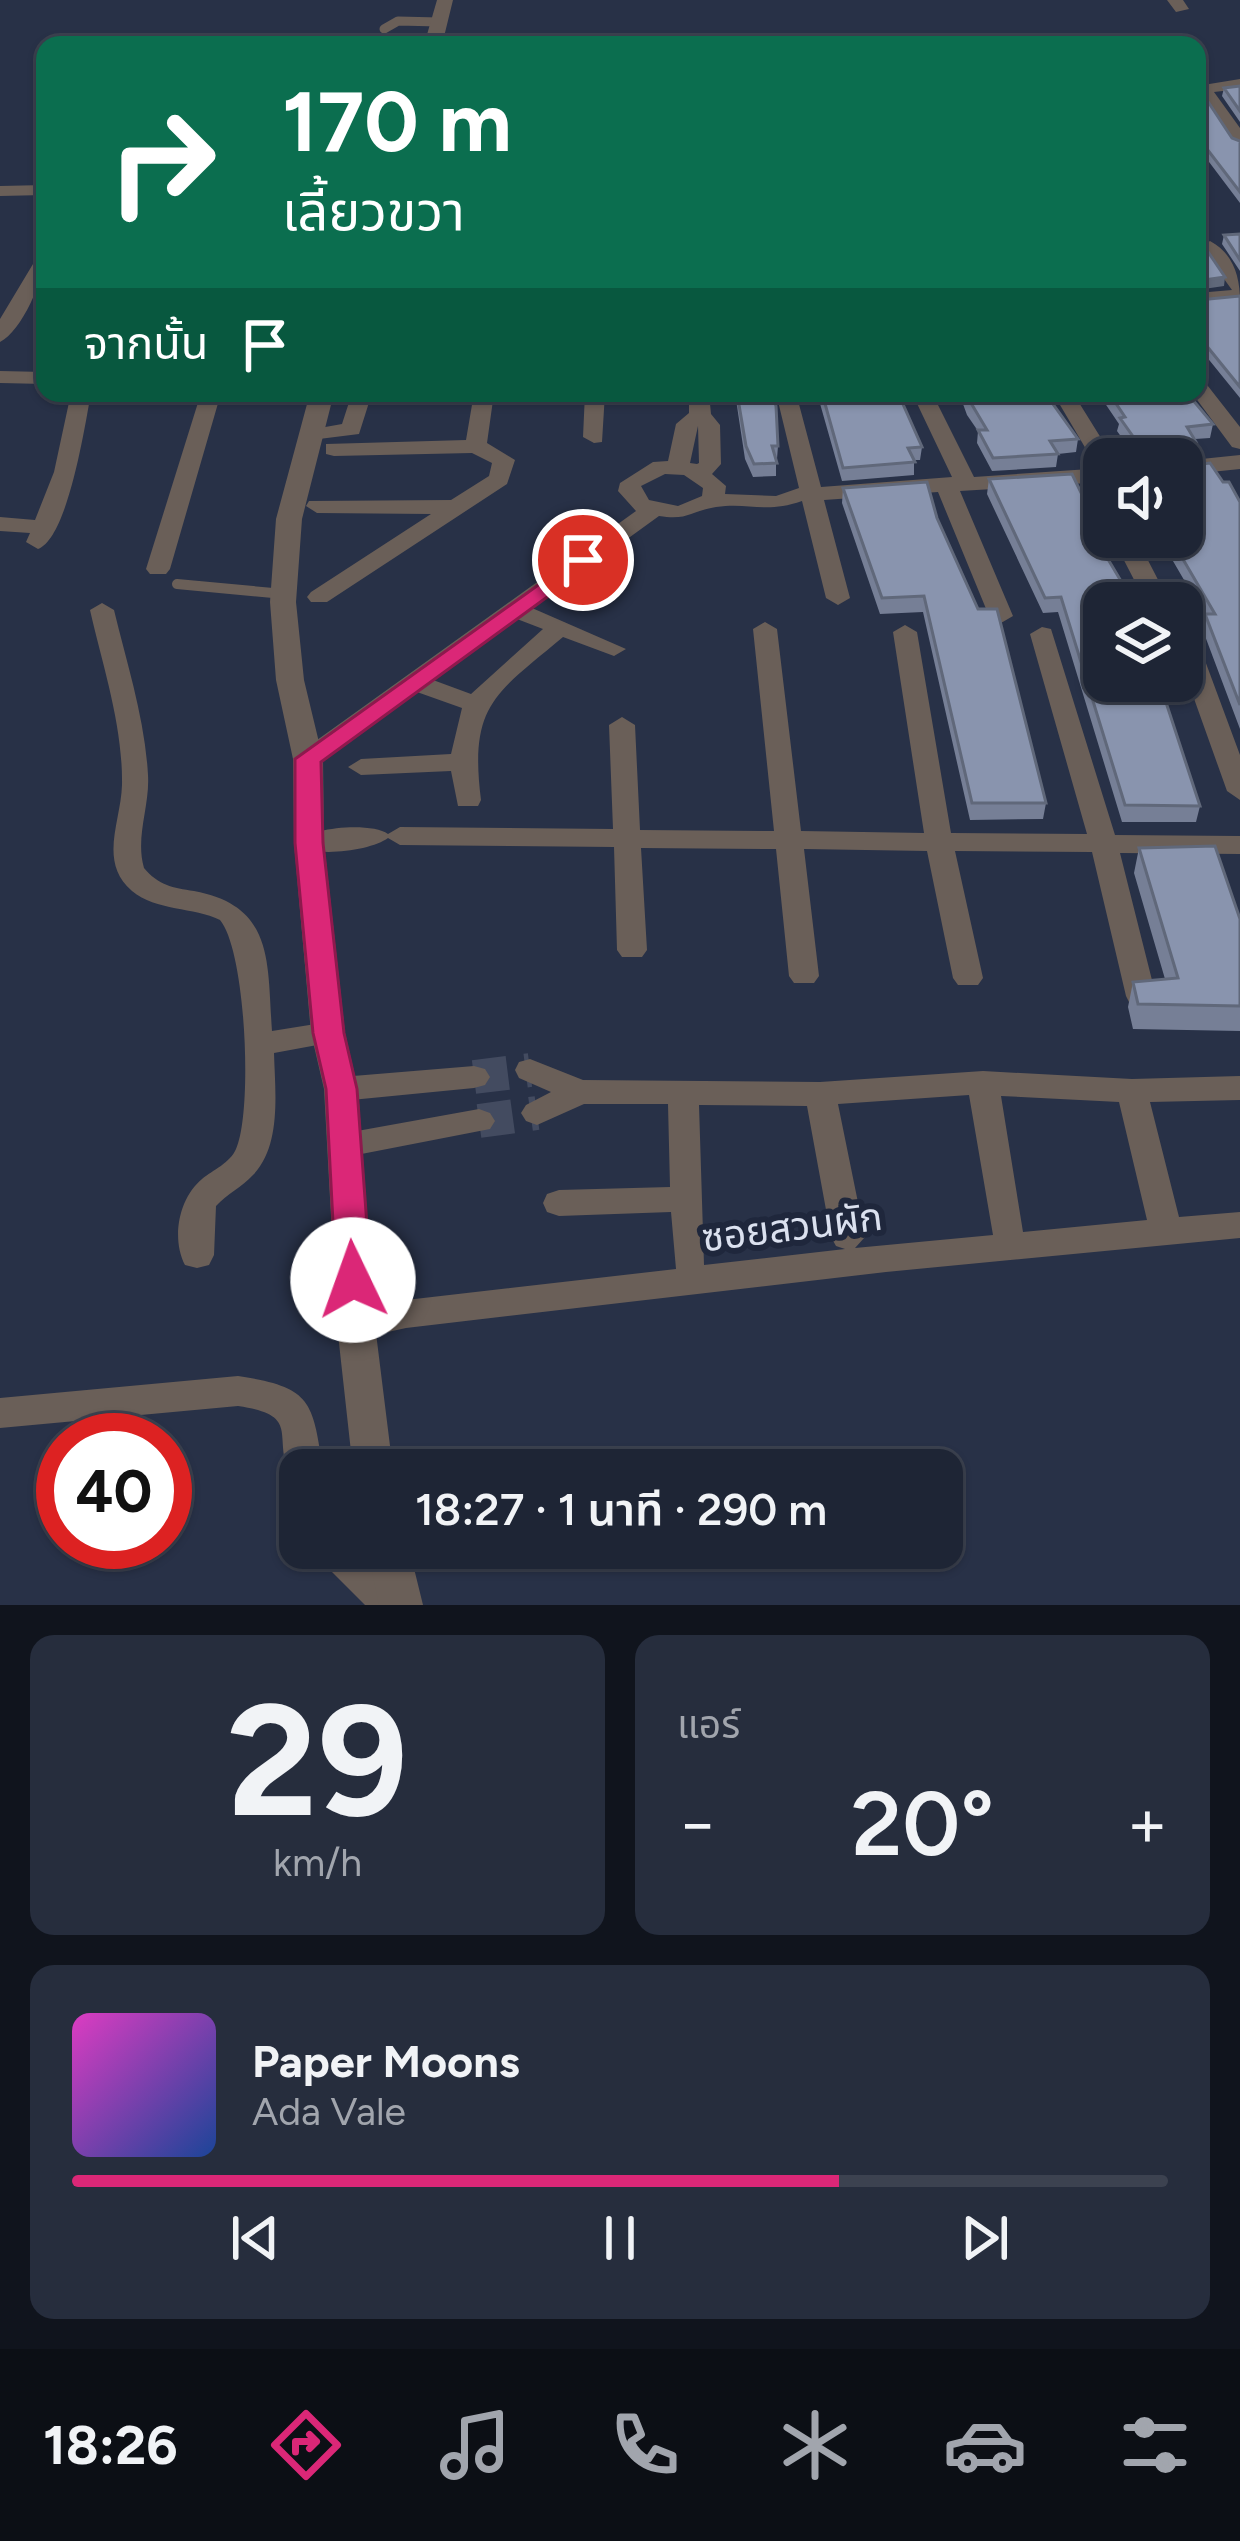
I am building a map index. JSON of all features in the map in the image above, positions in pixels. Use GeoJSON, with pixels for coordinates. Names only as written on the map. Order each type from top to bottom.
{"type":"FeatureCollection","features":[{"type":"Feature","properties":{"kind":"street"},"geometry":{"type":"LineString","coordinates":[[433,36],[433,22],[445,0]]}},
{"type":"Feature","properties":{"kind":"street"},"geometry":{"type":"LineString","coordinates":[[1206,89],[1240,84]]}},
{"type":"Feature","properties":{"kind":"street"},"geometry":{"type":"LineString","coordinates":[[1206,93],[1240,140]]}},
{"type":"Feature","properties":{"kind":"street"},"geometry":{"type":"LineString","coordinates":[[0,191],[36,190]]}},
{"type":"Feature","properties":{"kind":"street"},"geometry":{"type":"LineString","coordinates":[[1206,298],[1240,292],[1210,247]]}},
{"type":"Feature","properties":{"kind":"street"},"geometry":{"type":"LineString","coordinates":[[0,336],[36,274]]}},
{"type":"Feature","properties":{"kind":"street"},"geometry":{"type":"LineString","coordinates":[[0,377],[36,378]]}},
{"type":"Feature","properties":{"kind":"street"},"geometry":{"type":"LineString","coordinates":[[0,524],[41,534],[65,472],[79,402]]}},
{"type":"Feature","properties":{"kind":"street"},"geometry":{"type":"LineString","coordinates":[[158,568],[208,402]]}},
{"type":"Feature","properties":{"kind":"street"},"geometry":{"type":"LineString","coordinates":[[322,402],[322,443],[289,519],[273,593],[308,759],[319,1033],[341,1089],[356,1325],[371,1449]]}},
{"type":"Feature","properties":{"kind":"street"},"geometry":{"type":"LineString","coordinates":[[322,443],[350,429],[359,402]]}},
{"type":"Feature","properties":{"kind":"street"},"geometry":{"type":"LineString","coordinates":[[319,597],[473,500],[484,402]]}},
{"type":"Feature","properties":{"kind":"street"},"geometry":{"type":"LineString","coordinates":[[595,436],[596,402]]}},
{"type":"Feature","properties":{"kind":"street"},"geometry":{"type":"LineString","coordinates":[[787,402],[799,495],[838,598]]}},
{"type":"Feature","properties":{"kind":"street"},"geometry":{"type":"LineString","coordinates":[[925,402],[1001,616]]}},
{"type":"Feature","properties":{"kind":"street"},"geometry":{"type":"LineString","coordinates":[[1067,402],[1083,438]]}},
{"type":"Feature","properties":{"kind":"street"},"geometry":{"type":"LineString","coordinates":[[1203,466],[1238,462],[1206,402]]}},
{"type":"Feature","properties":{"kind":"street"},"geometry":{"type":"LineString","coordinates":[[700,404],[709,425],[710,486],[680,513],[652,510],[632,499],[631,483],[647,470],[676,466],[710,486],[782,503],[799,495],[1083,478]]}},
{"type":"Feature","properties":{"kind":"street"},"geometry":{"type":"LineString","coordinates":[[676,466],[684,453],[687,424],[700,404]]}},
{"type":"Feature","properties":{"kind":"street"},"geometry":{"type":"LineString","coordinates":[[322,443],[481,449]]}},
{"type":"Feature","properties":{"kind":"street"},"geometry":{"type":"LineString","coordinates":[[317,506],[473,500]]}},
{"type":"Feature","properties":{"kind":"street"},"geometry":{"type":"LineString","coordinates":[[308,759],[652,510]]}},
{"type":"Feature","properties":{"kind":"street"},"geometry":{"type":"LineString","coordinates":[[513,609],[614,649]]}},
{"type":"Feature","properties":{"kind":"street"},"geometry":{"type":"LineString","coordinates":[[102,610],[133,754],[136,785],[127,858],[132,874],[148,889],[226,908],[240,918],[267,1043],[252,1152],[236,1173],[206,1193],[197,1212],[197,1256]]}},
{"type":"Feature","properties":{"kind":"street"},"geometry":{"type":"LineString","coordinates":[[468,800],[461,738],[473,703],[558,628]]}},
{"type":"Feature","properties":{"kind":"street"},"geometry":{"type":"LineString","coordinates":[[765,629],[804,976]]}},
{"type":"Feature","properties":{"kind":"street"},"geometry":{"type":"LineString","coordinates":[[905,632],[939,842],[968,978]]}},
{"type":"Feature","properties":{"kind":"street"},"geometry":{"type":"LineString","coordinates":[[1042,634],[1104,845],[1141,996]]}},
{"type":"Feature","properties":{"kind":"street"},"geometry":{"type":"LineString","coordinates":[[414,682],[473,703]]}},
{"type":"Feature","properties":{"kind":"street"},"geometry":{"type":"LineString","coordinates":[[1203,689],[1240,791]]}},
{"type":"Feature","properties":{"kind":"street"},"geometry":{"type":"LineString","coordinates":[[622,725],[632,950]]}},
{"type":"Feature","properties":{"kind":"street"},"geometry":{"type":"LineString","coordinates":[[361,767],[461,762]]}},
{"type":"Feature","properties":{"kind":"street"},"geometry":{"type":"LineString","coordinates":[[309,843],[388,836],[627,836],[1240,844]]}},
{"type":"Feature","properties":{"kind":"street"},"geometry":{"type":"LineString","coordinates":[[267,1043],[319,1033]]}},
{"type":"Feature","properties":{"kind":"street"},"geometry":{"type":"LineString","coordinates":[[530,1070],[580,1092],[820,1094],[983,1083],[1132,1091],[1240,1088]]}},
{"type":"Feature","properties":{"kind":"street"},"geometry":{"type":"LineString","coordinates":[[341,1089],[474,1077]]}},
{"type":"Feature","properties":{"kind":"street"},"geometry":{"type":"LineString","coordinates":[[983,1083],[1007,1230]]}},
{"type":"Feature","properties":{"kind":"street"},"geometry":{"type":"LineString","coordinates":[[683,1090],[689,1262]]}},
{"type":"Feature","properties":{"kind":"street"},"geometry":{"type":"LineString","coordinates":[[1132,1091],[1164,1223]]}},
{"type":"Feature","properties":{"kind":"street"},"geometry":{"type":"LineString","coordinates":[[537,1113],[580,1092]]}},
{"type":"Feature","properties":{"kind":"street"},"geometry":{"type":"LineString","coordinates":[[820,1094],[848,1237]]}},
{"type":"Feature","properties":{"kind":"street"},"geometry":{"type":"LineString","coordinates":[[346,1145],[479,1121]]}},
{"type":"Feature","properties":{"kind":"street"},"geometry":{"type":"LineString","coordinates":[[559,1203],[685,1199]]}},
{"type":"Feature","properties":{"kind":"street","name":"ซอยสวนผัก"},"geometry":{"type":"LineString","coordinates":[[356,1325],[406,1315],[886,1258],[1240,1225]]}},
{"type":"Feature","properties":{"kind":"street"},"geometry":{"type":"LineString","coordinates":[[0,1413],[238,1391],[278,1397],[296,1414],[301,1449]]}},
{"type":"Feature","properties":{"kind":"street"},"geometry":{"type":"LineString","coordinates":[[355,1569],[392,1605]]}},
{"type":"Feature","properties":{"kind":"street"},"geometry":{"type":"LineString","coordinates":[[393,1569],[401,1605]]}},
{"type":"Feature","properties":{"kind":"lane"},"geometry":{"type":"LineString","coordinates":[[384,29],[407,21],[433,22]]}},
{"type":"Feature","properties":{"kind":"lane"},"geometry":{"type":"LineString","coordinates":[[177,584],[273,593]]}},
{"type":"Feature","properties":{"kind":"building"},"geometry":{"type":"Polygon","coordinates":[[[1240,86],[1240,111],[1224,88],[1240,86]]]}},
{"type":"Feature","properties":{"kind":"building"},"geometry":{"type":"Polygon","coordinates":[[[1206,99],[1232,138],[1240,141],[1240,192],[1206,148],[1206,99]]]}},
{"type":"Feature","properties":{"kind":"building"},"geometry":{"type":"Polygon","coordinates":[[[1240,234],[1240,260],[1224,235],[1240,234]]]}},
{"type":"Feature","properties":{"kind":"building"},"geometry":{"type":"Polygon","coordinates":[[[1206,249],[1225,277],[1206,280],[1206,249]]]}},
{"type":"Feature","properties":{"kind":"building"},"geometry":{"type":"Polygon","coordinates":[[[1240,296],[1240,387],[1206,345],[1206,299],[1240,296]]]}},
{"type":"Feature","properties":{"kind":"building"},"geometry":{"type":"Polygon","coordinates":[[[739,402],[775,402],[778,446],[772,446],[777,463],[754,464],[739,402]]]}},
{"type":"Feature","properties":{"kind":"building"},"geometry":{"type":"Polygon","coordinates":[[[825,402],[902,402],[922,447],[908,448],[915,462],[843,468],[825,402]]]}},
{"type":"Feature","properties":{"kind":"building"},"geometry":{"type":"Polygon","coordinates":[[[970,402],[1051,402],[1078,439],[1050,441],[1058,454],[993,458],[978,430],[987,430],[970,402]]]}},
{"type":"Feature","properties":{"kind":"building"},"geometry":{"type":"Polygon","coordinates":[[[1115,402],[1195,402],[1213,424],[1187,427],[1194,438],[1134,438],[1120,418],[1125,417],[1115,402]]]}},
{"type":"Feature","properties":{"kind":"building"},"geometry":{"type":"Polygon","coordinates":[[[1210,463],[1240,502],[1240,705],[1205,614],[1215,614],[1203,593],[1203,582],[1196,582],[1182,558],[1203,558],[1203,464],[1210,463]]]}},
{"type":"Feature","properties":{"kind":"building"},"geometry":{"type":"Polygon","coordinates":[[[1072,474],[1083,497],[1083,558],[1107,558],[1122,582],[1083,582],[1083,668],[1061,597],[1045,598],[989,479],[1072,474]]]}},
{"type":"Feature","properties":{"kind":"building"},"geometry":{"type":"Polygon","coordinates":[[[927,482],[937,518],[978,609],[997,609],[1046,803],[972,803],[924,596],[882,598],[843,488],[927,482]]]}},
{"type":"Feature","properties":{"kind":"building"},"geometry":{"type":"Polygon","coordinates":[[[1093,702],[1166,702],[1200,806],[1125,805],[1093,702]]]}},
{"type":"Feature","properties":{"kind":"building"},"geometry":{"type":"Polygon","coordinates":[[[1215,846],[1240,919],[1240,1006],[1138,1004],[1133,982],[1178,978],[1139,848],[1215,846]]]}},
{"type":"Feature","properties":{"kind":"tunnel"},"geometry":{"type":"LineString","coordinates":[[474,1077],[530,1070]]}},
{"type":"Feature","properties":{"kind":"tunnel"},"geometry":{"type":"LineString","coordinates":[[479,1121],[537,1113]]}},
{"type":"Feature","properties":{"kind":"route"},"geometry":{"type":"LineString","coordinates":[[353,1280],[341,1089],[328,1033],[309,843],[308,759],[583,560]]}}]}
